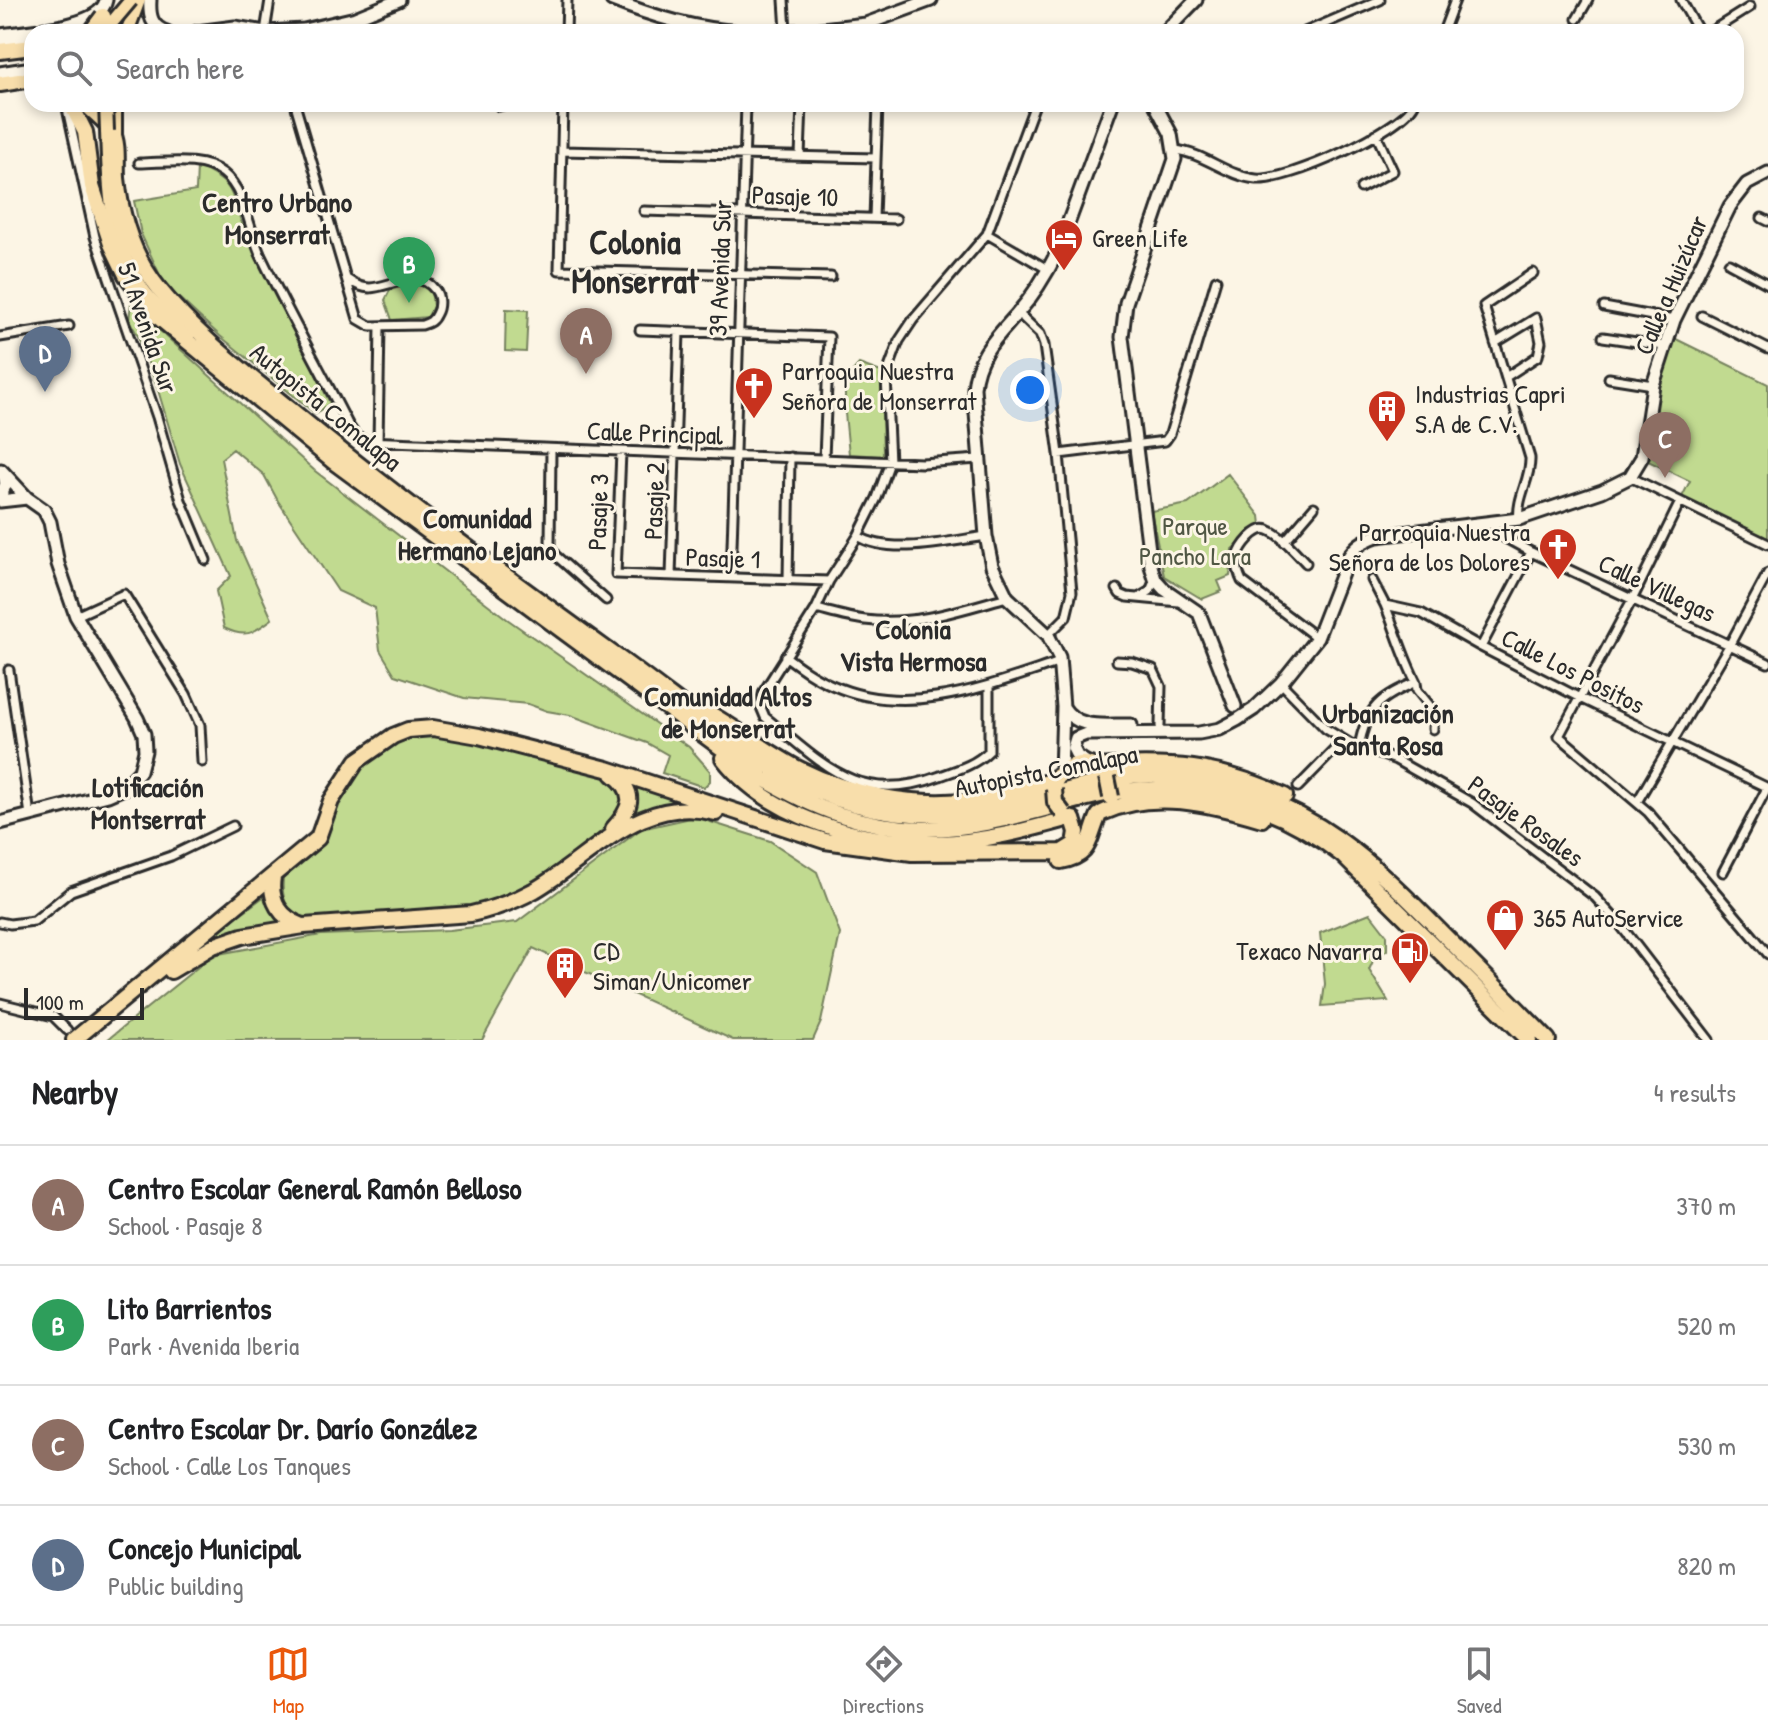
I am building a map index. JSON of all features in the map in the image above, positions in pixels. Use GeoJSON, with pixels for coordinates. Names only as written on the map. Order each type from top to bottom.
{"type":"FeatureCollection","features":[{"type":"Feature","properties":{"kind":"highway"},"geometry":{"type":"LineString","coordinates":[[96,24],[108,6]]}},
{"type":"Feature","properties":{"kind":"highway"},"geometry":{"type":"LineString","coordinates":[[0,84],[24,80]]}},
{"type":"Feature","properties":{"kind":"highway","name":"Autopista Comalapa"},"geometry":{"type":"LineString","coordinates":[[74,112],[85,132],[96,200],[121,267],[157,316],[344,470],[713,745],[762,778],[827,812],[899,827],[938,828],[985,823],[1130,789],[1157,788],[1236,800],[1307,830],[1342,855],[1529,1040]]}},
{"type":"Feature","properties":{"kind":"highway"},"geometry":{"type":"LineString","coordinates":[[94,112],[110,129],[111,135]]}},
{"type":"Feature","properties":{"kind":"highway","name":"Autopista Comalapa"},"geometry":{"type":"LineString","coordinates":[[111,135],[119,196],[129,235],[147,272],[168,299],[219,350],[383,486],[726,738],[782,774],[817,791],[863,807],[919,815],[964,813],[1116,778],[1153,774],[1237,789],[1282,805],[1326,828],[1365,857],[1548,1040]]}},
{"type":"Feature","properties":{"kind":"highway"},"geometry":{"type":"LineString","coordinates":[[663,689],[709,713],[798,768],[832,784],[859,792],[925,801],[963,801],[1058,779],[1076,764],[1098,769],[1180,765],[1248,780],[1329,819],[1357,842],[1387,877]]}},
{"type":"Feature","properties":{"kind":"highway"},"geometry":{"type":"LineString","coordinates":[[70,1035],[273,877],[318,838],[327,810],[351,766],[385,740],[408,730],[450,730],[607,769],[825,841],[878,850],[939,854],[1062,852],[1075,844],[1077,832],[1069,817],[1055,802],[1058,779]]}},
{"type":"Feature","properties":{"kind":"highway"},"geometry":{"type":"LineString","coordinates":[[713,745],[746,784],[763,795],[830,826],[865,835],[912,841],[963,841],[1009,834],[1069,817],[1087,820],[1126,803],[1156,800],[1218,807],[1295,832],[1383,895]]}},
{"type":"Feature","properties":{"kind":"highway"},"geometry":{"type":"LineString","coordinates":[[605,839],[623,818],[629,801],[625,784],[607,769]]}},
{"type":"Feature","properties":{"kind":"highway"},"geometry":{"type":"LineString","coordinates":[[88,1040],[173,969],[205,950],[242,936],[304,926],[471,914],[491,909],[536,889],[605,839],[656,812],[694,808],[820,848],[874,858],[905,861],[1063,861],[1081,853],[1089,845],[1100,814],[1111,797],[1098,769]]}},
{"type":"Feature","properties":{"kind":"highway"},"geometry":{"type":"LineString","coordinates":[[273,877],[273,896],[278,908],[292,922],[304,926]]}},
{"type":"Feature","properties":{"kind":"main road"},"geometry":{"type":"LineString","coordinates":[[111,24],[131,0]]}},
{"type":"Feature","properties":{"kind":"main road"},"geometry":{"type":"LineString","coordinates":[[130,24],[139,0]]}},
{"type":"Feature","properties":{"kind":"main road"},"geometry":{"type":"LineString","coordinates":[[107,112],[111,135]]}},
{"type":"Feature","properties":{"kind":"main road"},"geometry":{"type":"LineString","coordinates":[[114,112],[109,191],[113,223],[127,263],[144,290],[196,340],[214,364]]}},
{"type":"Feature","properties":{"kind":"street"},"geometry":{"type":"LineString","coordinates":[[150,0],[154,24]]}},
{"type":"Feature","properties":{"kind":"street"},"geometry":{"type":"LineString","coordinates":[[266,24],[270,0]]}},
{"type":"Feature","properties":{"kind":"street"},"geometry":{"type":"LineString","coordinates":[[566,24],[567,0]]}},
{"type":"Feature","properties":{"kind":"street"},"geometry":{"type":"LineString","coordinates":[[612,0],[680,24]]}},
{"type":"Feature","properties":{"kind":"street"},"geometry":{"type":"LineString","coordinates":[[784,0],[786,24]]}},
{"type":"Feature","properties":{"kind":"street"},"geometry":{"type":"LineString","coordinates":[[866,24],[931,0]]}},
{"type":"Feature","properties":{"kind":"street"},"geometry":{"type":"LineString","coordinates":[[1173,24],[1196,0]]}},
{"type":"Feature","properties":{"kind":"street"},"geometry":{"type":"LineString","coordinates":[[1324,24],[1380,0]]}},
{"type":"Feature","properties":{"kind":"street"},"geometry":{"type":"LineString","coordinates":[[1446,24],[1455,0]]}},
{"type":"Feature","properties":{"kind":"street"},"geometry":{"type":"LineString","coordinates":[[1577,19],[1588,0]]}},
{"type":"Feature","properties":{"kind":"street"},"geometry":{"type":"LineString","coordinates":[[1681,0],[1694,24]]}},
{"type":"Feature","properties":{"kind":"street"},"geometry":{"type":"LineString","coordinates":[[341,24],[395,1]]}},
{"type":"Feature","properties":{"kind":"street"},"geometry":{"type":"LineString","coordinates":[[76,24],[95,17],[108,6]]}},
{"type":"Feature","properties":{"kind":"street"},"geometry":{"type":"LineString","coordinates":[[1723,24],[1750,7]]}},
{"type":"Feature","properties":{"kind":"street"},"geometry":{"type":"LineString","coordinates":[[330,24],[360,17]]}},
{"type":"Feature","properties":{"kind":"street"},"geometry":{"type":"LineString","coordinates":[[0,73],[24,69]]}},
{"type":"Feature","properties":{"kind":"street","name":"51 Avenida Sur"},"geometry":{"type":"LineString","coordinates":[[70,112],[76,160],[95,237],[157,417],[181,500],[206,560]]}},
{"type":"Feature","properties":{"kind":"street"},"geometry":{"type":"LineString","coordinates":[[297,112],[358,319],[368,326],[429,323],[438,309],[436,291],[416,279],[368,288],[347,279]]}},
{"type":"Feature","properties":{"kind":"street"},"geometry":{"type":"LineString","coordinates":[[563,112],[559,270],[831,277]]}},
{"type":"Feature","properties":{"kind":"street","name":"39 Avenida Sur"},"geometry":{"type":"LineString","coordinates":[[731,578],[746,112]]}},
{"type":"Feature","properties":{"kind":"street"},"geometry":{"type":"LineString","coordinates":[[800,156],[802,112]]}},
{"type":"Feature","properties":{"kind":"street"},"geometry":{"type":"LineString","coordinates":[[874,218],[878,112]]}},
{"type":"Feature","properties":{"kind":"street"},"geometry":{"type":"LineString","coordinates":[[989,685],[989,751],[980,760],[917,785],[872,785],[832,771],[765,717],[760,705],[760,699],[816,609],[877,498],[890,462],[886,376],[891,358],[913,320],[987,234],[1032,112]]}},
{"type":"Feature","properties":{"kind":"street"},"geometry":{"type":"LineString","coordinates":[[1058,779],[1063,707],[1060,662],[1056,646],[1007,597],[992,566],[973,407],[975,377],[986,348],[1018,313],[1049,270],[1109,112]]}},
{"type":"Feature","properties":{"kind":"street"},"geometry":{"type":"LineString","coordinates":[[1159,112],[1175,150],[1124,312],[1122,344],[1151,566],[1155,579],[1172,596],[1199,613],[1234,709],[1225,727]]}},
{"type":"Feature","properties":{"kind":"street"},"geometry":{"type":"LineString","coordinates":[[1175,150],[1190,153],[1246,177],[1266,179],[1302,171],[1376,134],[1410,112]]}},
{"type":"Feature","properties":{"kind":"street"},"geometry":{"type":"LineString","coordinates":[[1361,188],[1393,171],[1376,134]]}},
{"type":"Feature","properties":{"kind":"street"},"geometry":{"type":"LineString","coordinates":[[562,151],[876,158]]}},
{"type":"Feature","properties":{"kind":"street"},"geometry":{"type":"LineString","coordinates":[[139,163],[199,163],[216,169],[229,179],[268,269],[349,426],[362,440],[378,443],[380,326]]}},
{"type":"Feature","properties":{"kind":"street","name":"Calle a Huizúcar"},"geometry":{"type":"LineString","coordinates":[[1630,477],[1642,457],[1653,385],[1674,320],[1738,192],[1768,173]]}},
{"type":"Feature","properties":{"kind":"street","name":"Pasaje 10"},"geometry":{"type":"LineString","coordinates":[[644,211],[896,219]]}},
{"type":"Feature","properties":{"kind":"street"},"geometry":{"type":"LineString","coordinates":[[987,234],[1049,270]]}},
{"type":"Feature","properties":{"kind":"street"},"geometry":{"type":"LineString","coordinates":[[1729,263],[1768,284]]}},
{"type":"Feature","properties":{"kind":"street"},"geometry":{"type":"LineString","coordinates":[[1519,519],[1530,458],[1484,306],[1533,273]]}},
{"type":"Feature","properties":{"kind":"street"},"geometry":{"type":"LineString","coordinates":[[1059,454],[1160,443],[1170,434],[1216,280]]}},
{"type":"Feature","properties":{"kind":"street"},"geometry":{"type":"LineString","coordinates":[[1604,307],[1674,320]]}},
{"type":"Feature","properties":{"kind":"street"},"geometry":{"type":"LineString","coordinates":[[1018,313],[1043,340],[1059,454],[1072,599],[1064,621],[1048,635]]}},
{"type":"Feature","properties":{"kind":"street"},"geometry":{"type":"LineString","coordinates":[[1702,316],[1768,349]]}},
{"type":"Feature","properties":{"kind":"street"},"geometry":{"type":"LineString","coordinates":[[1495,343],[1536,318],[1541,342],[1538,356],[1506,377]]}},
{"type":"Feature","properties":{"kind":"street"},"geometry":{"type":"LineString","coordinates":[[0,337],[69,326]]}},
{"type":"Feature","properties":{"kind":"street"},"geometry":{"type":"LineString","coordinates":[[640,330],[829,337],[824,458]]}},
{"type":"Feature","properties":{"kind":"street","name":"Pasaje 2"},"geometry":{"type":"LineString","coordinates":[[671,576],[679,332]]}},
{"type":"Feature","properties":{"kind":"street"},"geometry":{"type":"LineString","coordinates":[[1603,337],[1664,346]]}},
{"type":"Feature","properties":{"kind":"street"},"geometry":{"type":"LineString","coordinates":[[1609,378],[1653,385]]}},
{"type":"Feature","properties":{"kind":"street","name":"Calle Principal"},"geometry":{"type":"LineString","coordinates":[[378,443],[890,462],[932,463],[979,459]]}},
{"type":"Feature","properties":{"kind":"street"},"geometry":{"type":"LineString","coordinates":[[551,450],[550,547],[606,600]]}},
{"type":"Feature","properties":{"kind":"street","name":"Pasaje 3"},"geometry":{"type":"LineString","coordinates":[[616,574],[621,452]]}},
{"type":"Feature","properties":{"kind":"street"},"geometry":{"type":"LineString","coordinates":[[788,580],[790,457]]}},
{"type":"Feature","properties":{"kind":"street"},"geometry":{"type":"LineString","coordinates":[[1,470],[6,484],[0,499],[27,498]]}},
{"type":"Feature","properties":{"kind":"street"},"geometry":{"type":"LineString","coordinates":[[0,823],[124,788],[140,771],[144,758],[144,734],[137,718],[76,616],[58,564],[50,522],[44,510],[27,498],[1,470]]}},
{"type":"Feature","properties":{"kind":"street"},"geometry":{"type":"LineString","coordinates":[[1098,769],[1077,756],[1073,748],[1076,738],[1086,734],[1199,733],[1225,727],[1254,709],[1281,683],[1317,638],[1355,547],[1377,536],[1519,519],[1602,491],[1630,477],[1768,544]]}},
{"type":"Feature","properties":{"kind":"street"},"geometry":{"type":"LineString","coordinates":[[1680,502],[1633,598],[1559,733],[1560,738],[1637,802],[1768,954]]}},
{"type":"Feature","properties":{"kind":"street"},"geometry":{"type":"LineString","coordinates":[[1284,542],[1314,507]]}},
{"type":"Feature","properties":{"kind":"street","name":"Calle Villegas"},"geometry":{"type":"LineString","coordinates":[[1492,524],[1498,534],[1531,552],[1768,663]]}},
{"type":"Feature","properties":{"kind":"street"},"geometry":{"type":"LineString","coordinates":[[1306,563],[1268,529],[1258,530],[1241,549],[1237,571],[1242,581],[1317,638]]}},
{"type":"Feature","properties":{"kind":"street"},"geometry":{"type":"LineString","coordinates":[[858,536],[867,543],[879,545],[927,544],[986,536]]}},
{"type":"Feature","properties":{"kind":"street"},"geometry":{"type":"LineString","coordinates":[[1481,647],[1531,552]]}},
{"type":"Feature","properties":{"kind":"street"},"geometry":{"type":"LineString","coordinates":[[1637,802],[1768,573]]}},
{"type":"Feature","properties":{"kind":"street","name":"Pasaje 1"},"geometry":{"type":"LineString","coordinates":[[616,574],[829,581]]}},
{"type":"Feature","properties":{"kind":"street"},"geometry":{"type":"LineString","coordinates":[[1138,598],[1150,591],[1155,579]]}},
{"type":"Feature","properties":{"kind":"street"},"geometry":{"type":"LineString","coordinates":[[1372,580],[1398,635],[1402,656],[1417,690],[1434,711],[1433,729]]}},
{"type":"Feature","properties":{"kind":"street"},"geometry":{"type":"LineString","coordinates":[[1117,589],[1122,596],[1184,602]]}},
{"type":"Feature","properties":{"kind":"street"},"geometry":{"type":"LineString","coordinates":[[76,616],[124,594],[186,694],[200,725],[202,762]]}},
{"type":"Feature","properties":{"kind":"street"},"geometry":{"type":"LineString","coordinates":[[816,609],[865,620],[912,621],[938,617],[1007,597]]}},
{"type":"Feature","properties":{"kind":"street","name":"Calle Los Positos"},"geometry":{"type":"LineString","coordinates":[[1385,605],[1421,613],[1580,698],[1768,788]]}},
{"type":"Feature","properties":{"kind":"street"},"geometry":{"type":"LineString","coordinates":[[785,656],[835,687],[876,698],[917,701],[989,685],[1060,662]]}},
{"type":"Feature","properties":{"kind":"street"},"geometry":{"type":"LineString","coordinates":[[1117,661],[1153,669],[1161,686],[1160,726]]}},
{"type":"Feature","properties":{"kind":"street"},"geometry":{"type":"LineString","coordinates":[[9,670],[30,815]]}},
{"type":"Feature","properties":{"kind":"street"},"geometry":{"type":"LineString","coordinates":[[1359,747],[1362,727],[1369,712],[1396,690],[1416,682]]}},
{"type":"Feature","properties":{"kind":"street","name":"Pasaje Rosales"},"geometry":{"type":"LineString","coordinates":[[1281,683],[1326,729],[1359,747],[1396,760],[1472,803],[1595,897],[1618,922],[1709,1040]]}},
{"type":"Feature","properties":{"kind":"street"},"geometry":{"type":"LineString","coordinates":[[1063,707],[1074,721],[1082,724],[1160,726],[1208,726],[1226,718],[1234,709],[1254,709]]}},
{"type":"Feature","properties":{"kind":"street"},"geometry":{"type":"LineString","coordinates":[[1298,787],[1344,740]]}},
{"type":"Feature","properties":{"kind":"street"},"geometry":{"type":"LineString","coordinates":[[1723,872],[1768,788]]}},
{"type":"Feature","properties":{"kind":"street"},"geometry":{"type":"LineString","coordinates":[[0,922],[34,921],[71,891],[171,856],[233,826]]}},
{"type":"Feature","properties":{"kind":"street"},"geometry":{"type":"LineString","coordinates":[[0,1003],[57,1018],[70,1035]]}},
{"type":"Feature","properties":{"kind":"green space"},"geometry":{"type":"Polygon","coordinates":[[[197,166],[217,177],[231,193],[241,221],[330,403],[316,414],[220,336],[164,284],[141,234],[134,201],[196,191],[197,166]]]}},
{"type":"Feature","properties":{"kind":"green space"},"geometry":{"type":"Polygon","coordinates":[[[416,282],[431,290],[433,306],[428,317],[392,320],[385,300],[390,290],[416,282]]]}},
{"type":"Feature","properties":{"kind":"green space"},"geometry":{"type":"Polygon","coordinates":[[[132,295],[157,328],[315,471],[507,619],[689,747],[710,771],[710,781],[704,787],[662,773],[668,755],[647,743],[570,715],[528,704],[464,698],[395,675],[380,650],[375,608],[338,591],[264,475],[233,449],[221,459],[237,541],[272,619],[250,633],[224,628],[216,591],[231,576],[180,464],[158,390],[129,320],[132,295]]]}},
{"type":"Feature","properties":{"kind":"green space"},"geometry":{"type":"Polygon","coordinates":[[[506,309],[528,310],[526,352],[505,351],[506,309]]]}},
{"type":"Feature","properties":{"kind":"green space"},"geometry":{"type":"Polygon","coordinates":[[[1676,339],[1768,384],[1768,542],[1682,497],[1690,481],[1648,461],[1660,382],[1676,339]]]}},
{"type":"Feature","properties":{"kind":"green space"},"geometry":{"type":"Polygon","coordinates":[[[859,364],[881,372],[883,456],[849,454],[845,380],[859,364]]]}},
{"type":"Feature","properties":{"kind":"green space","name":"Parque Pancho Lara"},"geometry":{"type":"Polygon","coordinates":[[[1228,474],[1260,516],[1261,525],[1232,550],[1230,576],[1218,581],[1222,591],[1202,599],[1164,576],[1151,511],[1188,504],[1228,474]]]}},
{"type":"Feature","properties":{"kind":"green space"},"geometry":{"type":"Polygon","coordinates":[[[420,734],[439,734],[481,743],[603,776],[619,792],[621,799],[617,812],[589,842],[568,858],[526,885],[491,902],[470,907],[306,920],[294,913],[284,899],[283,879],[325,838],[343,792],[368,760],[401,739],[420,734]]]}},
{"type":"Feature","properties":{"kind":"green space"},"geometry":{"type":"Polygon","coordinates":[[[631,782],[692,801],[631,817],[636,797],[631,782]]]}},
{"type":"Feature","properties":{"kind":"green space"},"geometry":{"type":"Polygon","coordinates":[[[695,817],[770,841],[817,872],[840,934],[821,1022],[813,1040],[733,1040],[533,948],[482,1040],[107,1040],[213,955],[321,935],[449,930],[517,922],[641,829],[695,817]]]}},
{"type":"Feature","properties":{"kind":"green space"},"geometry":{"type":"Polygon","coordinates":[[[266,895],[284,924],[197,949],[196,947],[266,895]]]}},
{"type":"Feature","properties":{"kind":"green space"},"geometry":{"type":"Polygon","coordinates":[[[1370,913],[1387,935],[1387,950],[1373,961],[1369,970],[1388,1001],[1322,1006],[1325,984],[1320,933],[1370,913]]]}},
{"type":"Feature","properties":{"kind":"place","name":"Green Life"},"geometry":{"type":"Point","coordinates":[1064,272]}},
{"type":"Feature","properties":{"kind":"place","name":"Lito Barrientos"},"geometry":{"type":"Point","coordinates":[409,303]}},
{"type":"Feature","properties":{"kind":"place","name":"Centro Escolar General Ramón Belloso"},"geometry":{"type":"Point","coordinates":[586,374]}},
{"type":"Feature","properties":{"kind":"place","name":"Concejo Municipal"},"geometry":{"type":"Point","coordinates":[45,392]}},
{"type":"Feature","properties":{"kind":"place","name":"Parroquia Nuestra Señora de Monserrat"},"geometry":{"type":"Point","coordinates":[754,420]}},
{"type":"Feature","properties":{"kind":"place","name":"Industrias Capri S.A de C.V."},"geometry":{"type":"Point","coordinates":[1387,443]}},
{"type":"Feature","properties":{"kind":"place","name":"Centro Escolar Dr. Darío González"},"geometry":{"type":"Point","coordinates":[1665,478]}},
{"type":"Feature","properties":{"kind":"place","name":"Parroquia Nuestra Señora de los Dolores"},"geometry":{"type":"Point","coordinates":[1558,581]}},
{"type":"Feature","properties":{"kind":"place","name":"365 AutoService"},"geometry":{"type":"Point","coordinates":[1505,952]}},
{"type":"Feature","properties":{"kind":"place","name":"Texaco Navarra"},"geometry":{"type":"Point","coordinates":[1410,985]}},
{"type":"Feature","properties":{"kind":"place","name":"CD Siman/Unicomer"},"geometry":{"type":"Point","coordinates":[565,1000]}},
{"type":"Feature","properties":{"kind":"district","name":"Centro Urbano Monserrat"},"geometry":{"type":"Point","coordinates":[277,218]}},
{"type":"Feature","properties":{"kind":"district","name":"Colonia Monserrat"},"geometry":{"type":"Point","coordinates":[635,262]}},
{"type":"Feature","properties":{"kind":"district","name":"Comunidad Hermano Lejano"},"geometry":{"type":"Point","coordinates":[477,534]}},
{"type":"Feature","properties":{"kind":"district","name":"Colonia Vista Hermosa"},"geometry":{"type":"Point","coordinates":[913,645]}},
{"type":"Feature","properties":{"kind":"district","name":"Comunidad Altos de Monserrat"},"geometry":{"type":"Point","coordinates":[728,712]}},
{"type":"Feature","properties":{"kind":"district","name":"Urbanización Santa Rosa"},"geometry":{"type":"Point","coordinates":[1388,729]}},
{"type":"Feature","properties":{"kind":"district","name":"Lotificación Montserrat"},"geometry":{"type":"Point","coordinates":[148,803]}}]}
